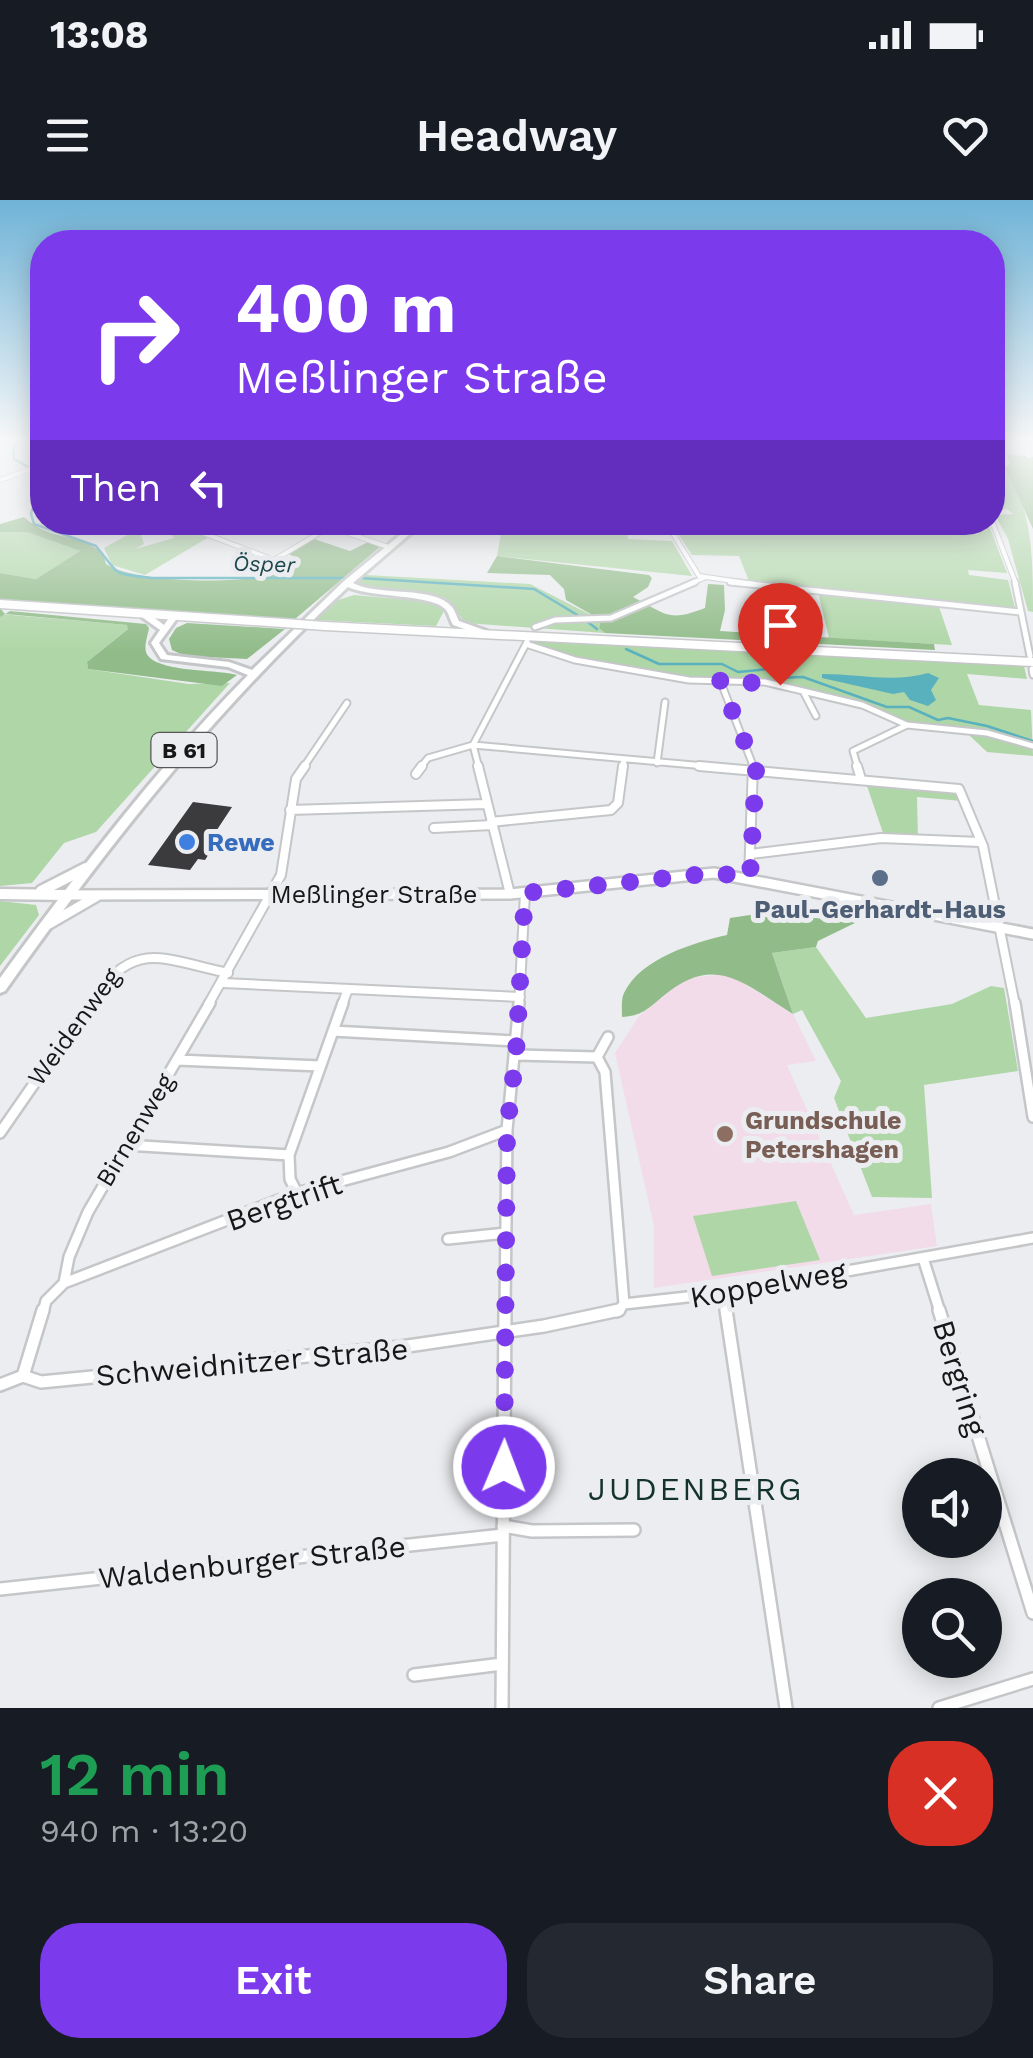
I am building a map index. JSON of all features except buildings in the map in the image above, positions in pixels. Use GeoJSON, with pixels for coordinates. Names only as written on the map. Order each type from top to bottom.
{"type":"FeatureCollection","features":[{"type":"Feature","properties":{"kind":"main road","name":"B 61"},"geometry":{"type":"LineString","coordinates":[[0,988],[86,868],[186,748],[271,656],[348,582],[404,535]]}},
{"type":"Feature","properties":{"kind":"main road"},"geometry":{"type":"LineString","coordinates":[[348,582],[377,594]]}},
{"type":"Feature","properties":{"kind":"main road"},"geometry":{"type":"LineString","coordinates":[[329,600],[346,594],[377,594],[435,601],[449,608],[456,622],[484,633]]}},
{"type":"Feature","properties":{"kind":"main road"},"geometry":{"type":"LineString","coordinates":[[0,604],[1032,666]]}},
{"type":"Feature","properties":{"kind":"main road"},"geometry":{"type":"LineString","coordinates":[[145,615],[164,628]]}},
{"type":"Feature","properties":{"kind":"main road"},"geometry":{"type":"LineString","coordinates":[[447,631],[452,616]]}},
{"type":"Feature","properties":{"kind":"main road"},"geometry":{"type":"LineString","coordinates":[[174,617],[156,644],[164,656],[229,665],[254,674]]}},
{"type":"Feature","properties":{"kind":"main road"},"geometry":{"type":"LineString","coordinates":[[229,665],[271,656]]}},
{"type":"Feature","properties":{"kind":"main road"},"geometry":{"type":"LineString","coordinates":[[34,894],[86,868]]}},
{"type":"Feature","properties":{"kind":"main road"},"geometry":{"type":"LineString","coordinates":[[0,894],[68,895]]}},
{"type":"Feature","properties":{"kind":"street"},"geometry":{"type":"LineString","coordinates":[[208,535],[274,560],[318,535]]}},
{"type":"Feature","properties":{"kind":"street"},"geometry":{"type":"LineString","coordinates":[[352,535],[389,547]]}},
{"type":"Feature","properties":{"kind":"street"},"geometry":{"type":"LineString","coordinates":[[674,535],[704,578]]}},
{"type":"Feature","properties":{"kind":"street"},"geometry":{"type":"LineString","coordinates":[[998,535],[1014,575],[1032,666]]}},
{"type":"Feature","properties":{"kind":"street"},"geometry":{"type":"LineString","coordinates":[[534,627],[540,622],[611,618],[704,578],[1020,612]]}},
{"type":"Feature","properties":{"kind":"street"},"geometry":{"type":"LineString","coordinates":[[510,894],[473,745],[527,643],[575,660],[689,680],[765,682],[862,704],[907,724],[988,733],[1033,746]]}},
{"type":"Feature","properties":{"kind":"street"},"geometry":{"type":"LineString","coordinates":[[720,680],[756,771],[750,877]]}},
{"type":"Feature","properties":{"kind":"street"},"geometry":{"type":"LineString","coordinates":[[803,692],[816,716]]}},
{"type":"Feature","properties":{"kind":"street"},"geometry":{"type":"LineString","coordinates":[[657,762],[665,702]]}},
{"type":"Feature","properties":{"kind":"street","name":"Birnenweg"},"geometry":{"type":"LineString","coordinates":[[23,1376],[46,1301],[64,1282],[69,1258],[88,1212],[273,894],[281,875],[299,773],[347,703]]}},
{"type":"Feature","properties":{"kind":"street"},"geometry":{"type":"LineString","coordinates":[[861,779],[853,751],[907,724]]}},
{"type":"Feature","properties":{"kind":"street"},"geometry":{"type":"LineString","coordinates":[[416,774],[428,758],[473,745],[959,789],[967,797],[1000,926],[1033,1116]]}},
{"type":"Feature","properties":{"kind":"street"},"geometry":{"type":"LineString","coordinates":[[434,828],[614,808],[624,760]]}},
{"type":"Feature","properties":{"kind":"street"},"geometry":{"type":"LineString","coordinates":[[290,810],[486,804]]}},
{"type":"Feature","properties":{"kind":"street"},"geometry":{"type":"LineString","coordinates":[[752,854],[881,838],[980,842]]}},
{"type":"Feature","properties":{"kind":"street","name":"Meßlinger Straße"},"geometry":{"type":"LineString","coordinates":[[68,895],[510,894],[714,873],[1033,934]]}},
{"type":"Feature","properties":{"kind":"street"},"geometry":{"type":"LineString","coordinates":[[502,1708],[507,1130],[525,893]]}},
{"type":"Feature","properties":{"kind":"street"},"geometry":{"type":"LineString","coordinates":[[45,926],[100,894]]}},
{"type":"Feature","properties":{"kind":"street"},"geometry":{"type":"LineString","coordinates":[[887,914],[902,906]]}},
{"type":"Feature","properties":{"kind":"street","name":"Weidenweg"},"geometry":{"type":"LineString","coordinates":[[0,1133],[122,962],[153,958],[225,978]]}},
{"type":"Feature","properties":{"kind":"street"},"geometry":{"type":"LineString","coordinates":[[225,978],[348,989],[520,997]]}},
{"type":"Feature","properties":{"kind":"street"},"geometry":{"type":"LineString","coordinates":[[297,1192],[290,1179],[289,1155],[348,989]]}},
{"type":"Feature","properties":{"kind":"street"},"geometry":{"type":"LineString","coordinates":[[333,1031],[597,1056]]}},
{"type":"Feature","properties":{"kind":"street"},"geometry":{"type":"LineString","coordinates":[[597,1056],[608,1037]]}},
{"type":"Feature","properties":{"kind":"street"},"geometry":{"type":"LineString","coordinates":[[597,1056],[606,1072],[624,1304]]}},
{"type":"Feature","properties":{"kind":"street"},"geometry":{"type":"LineString","coordinates":[[177,1060],[320,1066]]}},
{"type":"Feature","properties":{"kind":"street","name":"Bergtrift"},"geometry":{"type":"LineString","coordinates":[[64,1282],[297,1192],[449,1152],[507,1130]]}},
{"type":"Feature","properties":{"kind":"street"},"geometry":{"type":"LineString","coordinates":[[126,1145],[289,1155]]}},
{"type":"Feature","properties":{"kind":"street"},"geometry":{"type":"LineString","coordinates":[[448,1239],[506,1233]]}},
{"type":"Feature","properties":{"kind":"street","name":"Koppelweg"},"geometry":{"type":"LineString","coordinates":[[506,1336],[616,1313],[624,1304],[724,1293],[1033,1238]]}},
{"type":"Feature","properties":{"kind":"street","name":"Bergring"},"geometry":{"type":"LineString","coordinates":[[923,1258],[1033,1613]]}},
{"type":"Feature","properties":{"kind":"street"},"geometry":{"type":"LineString","coordinates":[[724,1293],[786,1708]]}},
{"type":"Feature","properties":{"kind":"street","name":"Schweidnitzer Straße"},"geometry":{"type":"LineString","coordinates":[[0,1385],[23,1376],[41,1382],[338,1357],[506,1336]]}},
{"type":"Feature","properties":{"kind":"street","name":"Waldenburger Straße"},"geometry":{"type":"LineString","coordinates":[[0,1589],[503,1530],[634,1530]]}},
{"type":"Feature","properties":{"kind":"street"},"geometry":{"type":"LineString","coordinates":[[414,1675],[502,1664]]}},
{"type":"Feature","properties":{"kind":"street"},"geometry":{"type":"LineString","coordinates":[[939,1708],[1033,1679]]}},
{"type":"Feature","properties":{"kind":"shaded area","name":"Grundschule Petershagen"},"geometry":{"type":"Polygon","coordinates":[[[729,974],[793,1014],[816,1061],[787,1065],[854,1215],[931,1204],[937,1246],[654,1288],[654,1226],[615,1053],[639,1016],[685,978],[729,974]]]}},
{"type":"Feature","properties":{"kind":"green space"},"geometry":{"type":"Polygon","coordinates":[[[1010,511],[1024,511],[1026,518],[1032,555],[1033,612],[1028,611],[1005,533],[1005,514],[1013,514],[1010,511]]]}},
{"type":"Feature","properties":{"kind":"green space"},"geometry":{"type":"Polygon","coordinates":[[[1025,511],[1033,511],[1033,529],[1025,511]]]}},
{"type":"Feature","properties":{"kind":"green space"},"geometry":{"type":"Polygon","coordinates":[[[24,517],[30,522],[30,533],[0,532],[0,524],[24,517]]]}},
{"type":"Feature","properties":{"kind":"green space"},"geometry":{"type":"Polygon","coordinates":[[[0,532],[27,532],[80,551],[36,579],[0,573],[0,532]]]}},
{"type":"Feature","properties":{"kind":"green space"},"geometry":{"type":"Polygon","coordinates":[[[35,535],[60,535],[83,542],[103,553],[106,564],[119,570],[182,580],[267,575],[298,559],[289,554],[314,539],[350,551],[368,542],[381,546],[295,619],[0,600],[0,573],[36,579],[80,551],[35,535]]]}},
{"type":"Feature","properties":{"kind":"green space"},"geometry":{"type":"Polygon","coordinates":[[[127,535],[141,535],[144,544],[135,549],[174,538],[172,535],[209,537],[145,575],[112,565],[104,548],[127,535]]]}},
{"type":"Feature","properties":{"kind":"green space"},"geometry":{"type":"Polygon","coordinates":[[[501,535],[627,535],[628,539],[672,541],[692,576],[497,556],[501,535]]]}},
{"type":"Feature","properties":{"kind":"green space"},"geometry":{"type":"Polygon","coordinates":[[[679,535],[993,535],[1007,573],[968,570],[969,575],[1008,580],[1015,608],[749,581],[739,556],[692,555],[679,535]]]}},
{"type":"Feature","properties":{"kind":"green space"},"geometry":{"type":"Polygon","coordinates":[[[497,556],[649,575],[652,578],[648,587],[633,597],[674,615],[705,608],[708,584],[724,585],[725,610],[720,631],[934,644],[935,650],[605,633],[599,628],[601,620],[566,600],[564,589],[550,575],[487,573],[497,556]]]}},
{"type":"Feature","properties":{"kind":"green space"},"geometry":{"type":"Polygon","coordinates":[[[366,575],[530,584],[601,620],[599,628],[605,633],[465,623],[452,604],[443,599],[355,586],[366,575]]]}},
{"type":"Feature","properties":{"kind":"green space"},"geometry":{"type":"Polygon","coordinates":[[[818,592],[938,604],[952,645],[829,638],[818,592]]]}},
{"type":"Feature","properties":{"kind":"green space"},"geometry":{"type":"Polygon","coordinates":[[[354,595],[430,602],[444,611],[436,626],[317,620],[338,600],[354,595]]]}},
{"type":"Feature","properties":{"kind":"green space"},"geometry":{"type":"Polygon","coordinates":[[[10,611],[146,624],[146,652],[151,659],[173,667],[237,675],[222,686],[88,669],[87,662],[128,629],[127,625],[5,614],[10,611]]]}},
{"type":"Feature","properties":{"kind":"green space"},"geometry":{"type":"Polygon","coordinates":[[[0,614],[127,625],[129,628],[87,662],[88,669],[189,684],[230,683],[96,832],[64,843],[32,883],[0,886],[0,614]]]}},
{"type":"Feature","properties":{"kind":"green space"},"geometry":{"type":"Polygon","coordinates":[[[187,623],[285,629],[247,659],[185,656],[172,650],[169,639],[176,628],[187,623]]]}},
{"type":"Feature","properties":{"kind":"green space"},"geometry":{"type":"Polygon","coordinates":[[[533,639],[1024,666],[1027,679],[967,674],[979,705],[1031,710],[1033,756],[987,752],[969,735],[895,718],[860,701],[750,678],[693,678],[575,659],[531,643],[533,639]]]}},
{"type":"Feature","properties":{"kind":"green space"},"geometry":{"type":"Polygon","coordinates":[[[866,783],[960,792],[962,801],[917,797],[918,839],[883,833],[866,783]]]}},
{"type":"Feature","properties":{"kind":"green space"},"geometry":{"type":"Polygon","coordinates":[[[0,901],[36,905],[39,915],[0,966],[0,901]]]}},
{"type":"Feature","properties":{"kind":"green space"},"geometry":{"type":"Polygon","coordinates":[[[763,913],[857,922],[818,941],[816,947],[772,953],[793,1014],[744,983],[714,974],[698,976],[644,1011],[622,1017],[624,993],[642,970],[684,948],[727,935],[730,918],[763,913]]]}},
{"type":"Feature","properties":{"kind":"green space"},"geometry":{"type":"Polygon","coordinates":[[[816,947],[866,1018],[952,1004],[991,986],[1004,988],[1018,1071],[924,1085],[932,1198],[872,1197],[834,1098],[841,1081],[802,1010],[793,1014],[772,953],[816,947]]]}},
{"type":"Feature","properties":{"kind":"green space"},"geometry":{"type":"Polygon","coordinates":[[[796,1201],[820,1260],[712,1276],[693,1216],[796,1201]]]}},
{"type":"Feature","properties":{"kind":"water"},"geometry":{"type":"Polygon","coordinates":[[[928,673],[939,678],[931,690],[936,700],[928,706],[910,700],[904,692],[893,694],[822,678],[822,674],[889,678],[928,673]]]}},
{"type":"Feature","properties":{"kind":"waterway","name":"Ösper"},"geometry":{"type":"LineString","coordinates":[[65,535],[96,546],[122,574],[152,578],[347,578]]}},
{"type":"Feature","properties":{"kind":"waterway","name":"Ösper"},"geometry":{"type":"LineString","coordinates":[[360,578],[534,589],[579,616]]}},
{"type":"Feature","properties":{"kind":"waterway","name":"Ösper"},"geometry":{"type":"LineString","coordinates":[[585,620],[597,629]]}},
{"type":"Feature","properties":{"kind":"waterway","name":"Ösper"},"geometry":{"type":"LineString","coordinates":[[626,649],[659,664],[722,664],[738,672],[768,669],[777,678],[803,677],[887,707],[909,707],[938,720],[948,718],[987,726],[1033,741]]}},
{"type":"Feature","properties":{"kind":"place","name":"Rewe"},"geometry":{"type":"Point","coordinates":[187,842]}},
{"type":"Feature","properties":{"kind":"place","name":"Paul-Gerhardt-Haus"},"geometry":{"type":"Point","coordinates":[880,878]}},
{"type":"Feature","properties":{"kind":"place","name":"Grundschule Petershagen"},"geometry":{"type":"Point","coordinates":[725,1134]}},
{"type":"Feature","properties":{"kind":"district","name":"JUDENBERG"},"geometry":{"type":"Point","coordinates":[696,1489]}},
{"type":"Feature","properties":{"kind":"route"},"geometry":{"type":"LineString","coordinates":[[504,1467],[507,1130],[516,1054],[525,893],[714,873],[750,877],[756,771],[720,680],[780,685]]}}]}
